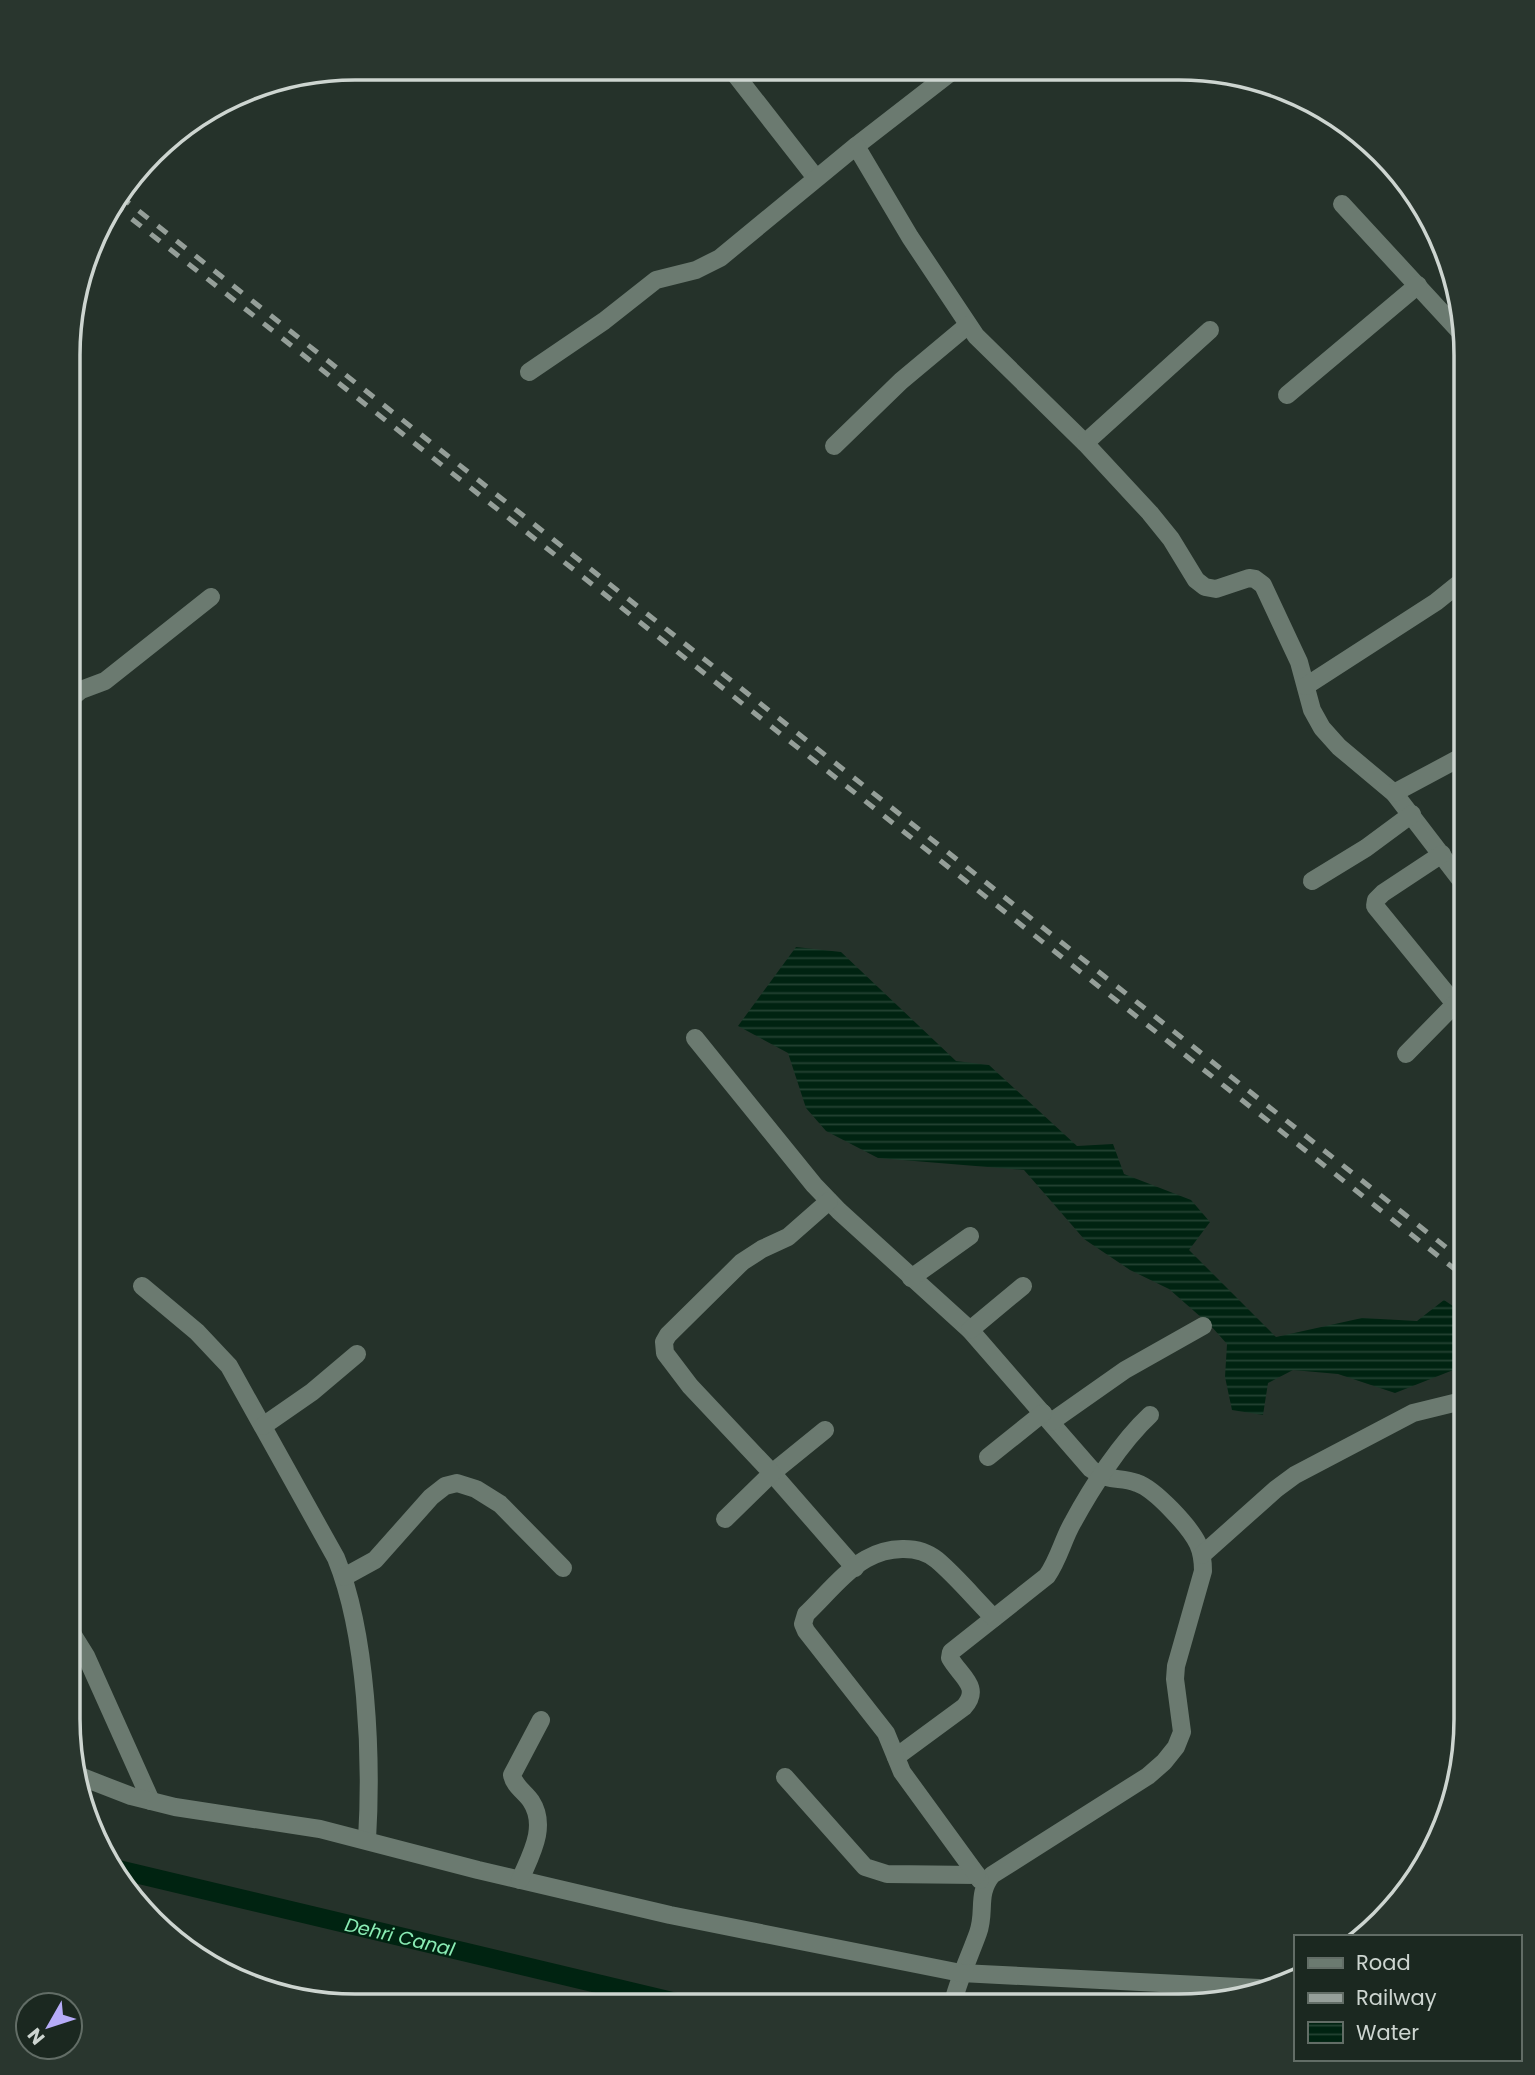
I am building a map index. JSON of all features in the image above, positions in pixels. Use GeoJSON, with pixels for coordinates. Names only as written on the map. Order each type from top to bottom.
{"type":"FeatureCollection","features":[{"type":"Feature","properties":{"kind":"street"},"geometry":{"type":"LineString","coordinates":[[740,80],[816,178]]}},
{"type":"Feature","properties":{"kind":"street"},"geometry":{"type":"LineString","coordinates":[[529,372],[604,321],[656,280],[696,270],[720,258],[816,178],[941,80]]}},
{"type":"Feature","properties":{"kind":"street"},"geometry":{"type":"LineString","coordinates":[[856,146],[910,237],[968,325],[995,356],[1085,443],[1162,526],[1196,580],[1205,587],[1216,589],[1249,578],[1263,585],[1299,662],[1312,710],[1322,728],[1339,747],[1394,793],[1454,870]]}},
{"type":"Feature","properties":{"kind":"street"},"geometry":{"type":"LineString","coordinates":[[1342,204],[1452,323]]}},
{"type":"Feature","properties":{"kind":"street"},"geometry":{"type":"LineString","coordinates":[[1287,395],[1418,285]]}},
{"type":"Feature","properties":{"kind":"street"},"geometry":{"type":"LineString","coordinates":[[834,446],[901,381],[968,325]]}},
{"type":"Feature","properties":{"kind":"street"},"geometry":{"type":"LineString","coordinates":[[1085,443],[1210,330]]}},
{"type":"Feature","properties":{"kind":"street"},"geometry":{"type":"LineString","coordinates":[[1306,686],[1454,588]]}},
{"type":"Feature","properties":{"kind":"street"},"geometry":{"type":"LineString","coordinates":[[80,691],[105,681],[211,597]]}},
{"type":"Feature","properties":{"kind":"street"},"geometry":{"type":"LineString","coordinates":[[1394,793],[1454,760]]}},
{"type":"Feature","properties":{"kind":"street"},"geometry":{"type":"LineString","coordinates":[[1312,881],[1366,848],[1412,814]]}},
{"type":"Feature","properties":{"kind":"street"},"geometry":{"type":"LineString","coordinates":[[1442,854],[1383,893],[1376,900],[1375,906],[1454,998]]}},
{"type":"Feature","properties":{"kind":"street"},"geometry":{"type":"LineString","coordinates":[[1406,1054],[1454,1012]]}},
{"type":"Feature","properties":{"kind":"street"},"geometry":{"type":"LineString","coordinates":[[695,1038],[829,1201],[970,1330],[1091,1469],[1102,1477],[1140,1483],[1151,1490],[1188,1528],[1202,1555],[1203,1571],[1174,1679],[1182,1732],[1175,1747],[1148,1776],[992,1875],[980,1880],[875,1872],[856,1858],[785,1777]]}},
{"type":"Feature","properties":{"kind":"street"},"geometry":{"type":"LineString","coordinates":[[829,1201],[788,1237],[762,1249],[743,1262],[664,1342],[665,1353],[708,1409],[772,1474],[855,1567]]}},
{"type":"Feature","properties":{"kind":"street"},"geometry":{"type":"LineString","coordinates":[[911,1278],[970,1236]]}},
{"type":"Feature","properties":{"kind":"street"},"geometry":{"type":"LineString","coordinates":[[142,1286],[216,1350],[229,1366],[325,1535],[344,1577],[361,1667],[368,1740],[370,1788],[367,1840]]}},
{"type":"Feature","properties":{"kind":"street"},"geometry":{"type":"LineString","coordinates":[[970,1330],[1023,1286]]}},
{"type":"Feature","properties":{"kind":"street"},"geometry":{"type":"LineString","coordinates":[[988,1457],[1125,1370],[1202,1326]]}},
{"type":"Feature","properties":{"kind":"street"},"geometry":{"type":"LineString","coordinates":[[263,1426],[312,1392],[357,1354]]}},
{"type":"Feature","properties":{"kind":"street"},"geometry":{"type":"LineString","coordinates":[[1202,1555],[1295,1475],[1413,1413],[1454,1403]]}},
{"type":"Feature","properties":{"kind":"street"},"geometry":{"type":"LineString","coordinates":[[896,1756],[964,1707],[971,1699],[970,1686],[950,1658],[951,1652],[1047,1576],[1075,1518],[1123,1445],[1150,1415]]}},
{"type":"Feature","properties":{"kind":"street"},"geometry":{"type":"LineString","coordinates":[[724,1519],[825,1430]]}},
{"type":"Feature","properties":{"kind":"street"},"geometry":{"type":"LineString","coordinates":[[344,1577],[375,1559],[431,1497],[445,1486],[457,1483],[475,1489],[500,1504],[563,1568]]}},
{"type":"Feature","properties":{"kind":"street"},"geometry":{"type":"LineString","coordinates":[[955,1994],[979,1930],[980,1880],[902,1772],[886,1733],[803,1624],[806,1614],[855,1567],[878,1554],[903,1549],[921,1550],[936,1559],[994,1618]]}},
{"type":"Feature","properties":{"kind":"street"},"geometry":{"type":"LineString","coordinates":[[80,1646],[151,1801]]}},
{"type":"Feature","properties":{"kind":"street"},"geometry":{"type":"LineString","coordinates":[[520,1880],[538,1834],[538,1820],[531,1800],[513,1780],[512,1775],[541,1720]]}},
{"type":"Feature","properties":{"kind":"street"},"geometry":{"type":"LineString","coordinates":[[87,1779],[151,1801],[185,1809],[281,1821],[670,1915],[961,1973],[1241,1987]]}},
{"type":"Feature","properties":{"kind":"water"},"geometry":{"type":"Polygon","coordinates":[[[796,947],[841,952],[956,1061],[989,1065],[1077,1146],[1113,1144],[1124,1174],[1191,1200],[1210,1222],[1189,1250],[1276,1337],[1362,1318],[1417,1321],[1444,1300],[1454,1307],[1454,1370],[1395,1393],[1338,1374],[1293,1370],[1268,1383],[1263,1415],[1232,1410],[1225,1377],[1227,1344],[1169,1289],[1130,1270],[1084,1239],[1024,1170],[878,1158],[826,1131],[806,1108],[788,1053],[738,1026],[796,947]]]}},
{"type":"Feature","properties":{"kind":"waterway","name":"Dehri Canal"},"geometry":{"type":"LineString","coordinates":[[127,1871],[641,1994]]}},
{"type":"Feature","properties":{"kind":"railway"},"geometry":{"type":"LineString","coordinates":[[128,202],[1454,1253]]}},
{"type":"Feature","properties":{"kind":"railway"},"geometry":{"type":"LineString","coordinates":[[122,211],[1454,1268]]}}]}
